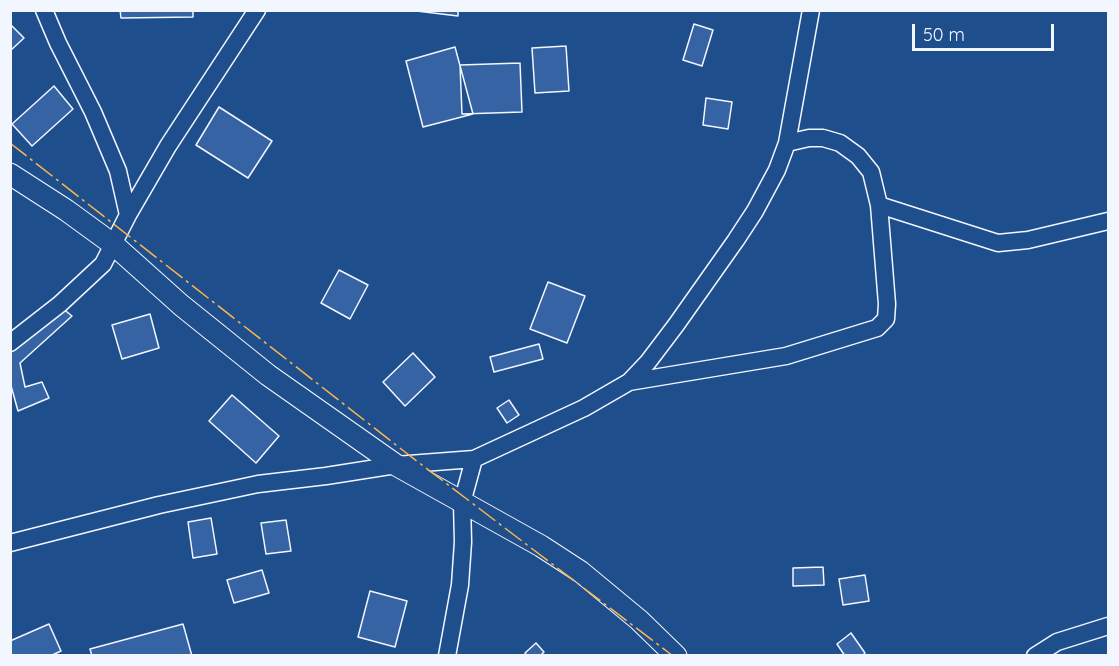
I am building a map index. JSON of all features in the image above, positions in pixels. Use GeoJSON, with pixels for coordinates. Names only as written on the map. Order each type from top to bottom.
{"type":"FeatureCollection","features":[{"type":"Feature","properties":{"kind":"street"},"geometry":{"type":"LineString","coordinates":[[44,10],[93,112],[118,171],[128,215]]}},
{"type":"Feature","properties":{"kind":"street"},"geometry":{"type":"LineString","coordinates":[[10,343],[60,304],[103,264],[168,146],[257,10]]}},
{"type":"Feature","properties":{"kind":"street"},"geometry":{"type":"LineString","coordinates":[[10,543],[148,507],[258,484],[396,465],[474,459],[584,408],[628,382],[648,362],[736,240],[777,170],[787,142],[811,10]]}},
{"type":"Feature","properties":{"kind":"street"},"geometry":{"type":"LineString","coordinates":[[628,382],[786,356],[877,328],[886,319],[887,304],[879,205],[871,172],[858,156],[840,144],[823,138],[787,142]]}},
{"type":"Feature","properties":{"kind":"street"},"geometry":{"type":"LineString","coordinates":[[10,174],[66,210],[114,245],[182,305],[268,375],[396,465],[541,546],[581,572],[639,620],[676,656]]}},
{"type":"Feature","properties":{"kind":"street"},"geometry":{"type":"LineString","coordinates":[[879,205],[998,243],[1028,240],[1108,221]]}},
{"type":"Feature","properties":{"kind":"street"},"geometry":{"type":"LineString","coordinates":[[447,656],[460,585],[463,542],[462,503],[474,459]]}},
{"type":"Feature","properties":{"kind":"street"},"geometry":{"type":"LineString","coordinates":[[1035,656],[1057,642],[1108,626]]}},
{"type":"Feature","properties":{"kind":"building"},"geometry":{"type":"Polygon","coordinates":[[[120,10],[193,10],[193,17],[121,18],[120,10]]]}},
{"type":"Feature","properties":{"kind":"building"},"geometry":{"type":"Polygon","coordinates":[[[408,10],[458,10],[458,16],[408,10]]]}},
{"type":"Feature","properties":{"kind":"building"},"geometry":{"type":"Polygon","coordinates":[[[10,24],[24,38],[10,51],[10,24]]]}},
{"type":"Feature","properties":{"kind":"building"},"geometry":{"type":"Polygon","coordinates":[[[694,24],[713,30],[702,66],[683,60],[694,24]]]}},
{"type":"Feature","properties":{"kind":"building"},"geometry":{"type":"Polygon","coordinates":[[[566,46],[569,91],[535,93],[532,48],[566,46]]]}},
{"type":"Feature","properties":{"kind":"building"},"geometry":{"type":"Polygon","coordinates":[[[455,47],[473,114],[423,127],[406,61],[455,47]]]}},
{"type":"Feature","properties":{"kind":"building"},"geometry":{"type":"Polygon","coordinates":[[[520,63],[522,112],[462,114],[460,65],[520,63]]]}},
{"type":"Feature","properties":{"kind":"building"},"geometry":{"type":"Polygon","coordinates":[[[54,86],[73,109],[32,146],[12,124],[54,86]]]}},
{"type":"Feature","properties":{"kind":"building"},"geometry":{"type":"Polygon","coordinates":[[[706,98],[732,102],[728,129],[703,125],[706,98]]]}},
{"type":"Feature","properties":{"kind":"building"},"geometry":{"type":"Polygon","coordinates":[[[219,107],[272,141],[248,178],[196,145],[219,107]]]}},
{"type":"Feature","properties":{"kind":"building"},"geometry":{"type":"Polygon","coordinates":[[[339,270],[368,285],[350,319],[321,303],[339,270]]]}},
{"type":"Feature","properties":{"kind":"building"},"geometry":{"type":"Polygon","coordinates":[[[548,282],[585,296],[567,343],[530,329],[548,282]]]}},
{"type":"Feature","properties":{"kind":"building"},"geometry":{"type":"Polygon","coordinates":[[[62,308],[72,316],[20,363],[25,387],[42,382],[49,398],[18,411],[10,382],[10,352],[62,308]]]}},
{"type":"Feature","properties":{"kind":"building"},"geometry":{"type":"Polygon","coordinates":[[[150,314],[159,348],[122,359],[112,325],[150,314]]]}},
{"type":"Feature","properties":{"kind":"building"},"geometry":{"type":"Polygon","coordinates":[[[539,344],[543,359],[494,372],[490,357],[539,344]]]}},
{"type":"Feature","properties":{"kind":"building"},"geometry":{"type":"Polygon","coordinates":[[[413,353],[435,377],[405,406],[383,382],[413,353]]]}},
{"type":"Feature","properties":{"kind":"building"},"geometry":{"type":"Polygon","coordinates":[[[232,395],[279,436],[256,463],[209,421],[232,395]]]}},
{"type":"Feature","properties":{"kind":"building"},"geometry":{"type":"Polygon","coordinates":[[[509,400],[519,415],[507,423],[497,408],[509,400]]]}},
{"type":"Feature","properties":{"kind":"building"},"geometry":{"type":"Polygon","coordinates":[[[211,518],[217,554],[193,558],[188,522],[211,518]]]}},
{"type":"Feature","properties":{"kind":"building"},"geometry":{"type":"Polygon","coordinates":[[[286,520],[291,551],[266,554],[261,523],[286,520]]]}},
{"type":"Feature","properties":{"kind":"building"},"geometry":{"type":"Polygon","coordinates":[[[823,567],[824,585],[793,586],[793,568],[823,567]]]}},
{"type":"Feature","properties":{"kind":"building"},"geometry":{"type":"Polygon","coordinates":[[[262,570],[269,593],[234,603],[227,580],[262,570]]]}},
{"type":"Feature","properties":{"kind":"building"},"geometry":{"type":"Polygon","coordinates":[[[865,575],[869,601],[843,605],[839,579],[865,575]]]}},
{"type":"Feature","properties":{"kind":"building"},"geometry":{"type":"Polygon","coordinates":[[[370,591],[407,601],[395,647],[358,637],[370,591]]]}},
{"type":"Feature","properties":{"kind":"building"},"geometry":{"type":"Polygon","coordinates":[[[49,624],[61,651],[50,656],[10,656],[10,641],[49,624]]]}},
{"type":"Feature","properties":{"kind":"building"},"geometry":{"type":"Polygon","coordinates":[[[183,624],[192,656],[92,656],[90,649],[183,624]]]}},
{"type":"Feature","properties":{"kind":"building"},"geometry":{"type":"Polygon","coordinates":[[[851,633],[865,653],[862,656],[845,656],[837,644],[851,633]]]}},
{"type":"Feature","properties":{"kind":"building"},"geometry":{"type":"Polygon","coordinates":[[[536,643],[544,652],[540,656],[527,656],[525,653],[536,643]]]}},
{"type":"Feature","properties":{"kind":"power"},"geometry":{"type":"LineString","coordinates":[[10,143],[405,452],[673,656]]}}]}
